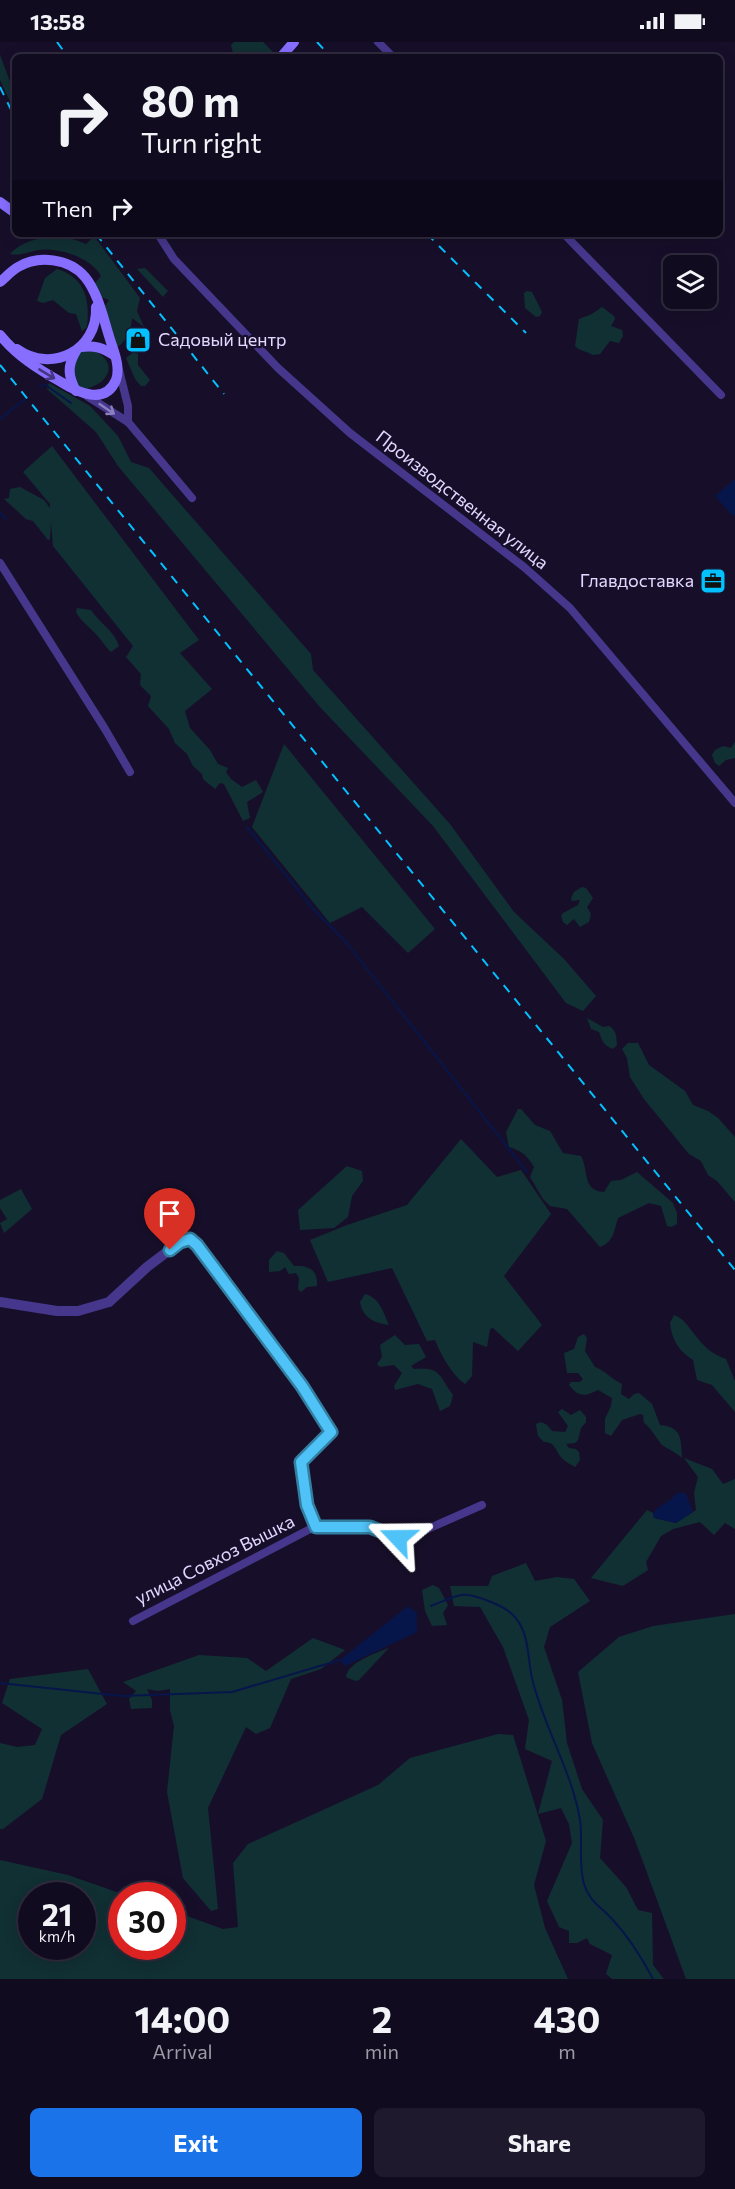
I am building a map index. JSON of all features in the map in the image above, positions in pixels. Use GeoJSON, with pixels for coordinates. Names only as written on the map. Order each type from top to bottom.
{"type":"FeatureCollection","features":[{"type":"Feature","properties":{"kind":"main road"},"geometry":{"type":"LineString","coordinates":[[283,54],[294,42]]}},
{"type":"Feature","properties":{"kind":"main road"},"geometry":{"type":"LineString","coordinates":[[0,282],[16,268],[28,262],[55,261],[72,266],[85,276],[100,308],[119,370],[115,382],[108,390],[99,394],[82,394],[20,357],[1,337]]}},
{"type":"Feature","properties":{"kind":"main road"},"geometry":{"type":"LineString","coordinates":[[82,394],[68,372],[71,359],[88,340],[96,324],[97,309],[92,288]]}},
{"type":"Feature","properties":{"kind":"main road"},"geometry":{"type":"LineString","coordinates":[[1,337],[21,352],[38,357],[55,359],[78,349],[92,346],[103,348],[114,355]]}},
{"type":"Feature","properties":{"kind":"street"},"geometry":{"type":"LineString","coordinates":[[378,42],[390,54]]}},
{"type":"Feature","properties":{"kind":"street","name":"Производственная улица"},"geometry":{"type":"LineString","coordinates":[[161,237],[174,259],[278,368],[350,433],[524,567],[570,608],[735,803]]}},
{"type":"Feature","properties":{"kind":"street"},"geometry":{"type":"LineString","coordinates":[[567,237],[721,395]]}},
{"type":"Feature","properties":{"kind":"street"},"geometry":{"type":"LineString","coordinates":[[119,370],[128,406],[128,422]]}},
{"type":"Feature","properties":{"kind":"street"},"geometry":{"type":"LineString","coordinates":[[82,394],[128,422],[192,498]]}},
{"type":"Feature","properties":{"kind":"street"},"geometry":{"type":"LineString","coordinates":[[0,563],[130,772]]}},
{"type":"Feature","properties":{"kind":"street"},"geometry":{"type":"LineString","coordinates":[[0,1302],[57,1311],[78,1311],[109,1302],[180,1242],[190,1239],[197,1245],[302,1386],[331,1432],[301,1462],[307,1505],[316,1527]]}},
{"type":"Feature","properties":{"kind":"street","name":"улица Совхоз Вышка"},"geometry":{"type":"LineString","coordinates":[[133,1621],[316,1527],[370,1527],[398,1538],[414,1535],[482,1505]]}},
{"type":"Feature","properties":{"kind":"green space"},"geometry":{"type":"Polygon","coordinates":[[[234,42],[263,42],[273,54],[233,54],[231,45],[234,42]]]}},
{"type":"Feature","properties":{"kind":"green space"},"geometry":{"type":"Polygon","coordinates":[[[0,55],[12,87],[12,106],[0,80],[0,55]]]}},
{"type":"Feature","properties":{"kind":"green space"},"geometry":{"type":"Polygon","coordinates":[[[95,237],[140,298],[137,311],[144,327],[132,318],[128,335],[116,348],[105,306],[109,300],[101,297],[94,284],[101,276],[96,269],[82,259],[55,250],[10,254],[26,243],[46,238],[67,238],[86,244],[95,237]]]}},
{"type":"Feature","properties":{"kind":"green space"},"geometry":{"type":"Polygon","coordinates":[[[145,268],[168,291],[163,297],[137,269],[145,268]]]}},
{"type":"Feature","properties":{"kind":"green space"},"geometry":{"type":"Polygon","coordinates":[[[57,269],[74,278],[84,292],[88,317],[87,327],[82,331],[76,314],[69,313],[53,300],[43,303],[37,301],[45,278],[57,269]]]}},
{"type":"Feature","properties":{"kind":"green space"},"geometry":{"type":"Polygon","coordinates":[[[532,292],[542,312],[540,316],[536,317],[525,308],[524,293],[532,292]]]}},
{"type":"Feature","properties":{"kind":"green space"},"geometry":{"type":"Polygon","coordinates":[[[602,307],[614,316],[615,319],[611,326],[622,330],[623,336],[619,343],[610,341],[600,354],[593,355],[575,346],[579,319],[602,307]]]}},
{"type":"Feature","properties":{"kind":"green space"},"geometry":{"type":"Polygon","coordinates":[[[91,349],[106,359],[108,371],[101,382],[85,389],[72,380],[73,358],[80,352],[91,349]]]}},
{"type":"Feature","properties":{"kind":"green space"},"geometry":{"type":"Polygon","coordinates":[[[134,352],[138,354],[138,365],[150,380],[145,386],[141,386],[135,379],[126,358],[134,352]]]}},
{"type":"Feature","properties":{"kind":"green space"},"geometry":{"type":"Polygon","coordinates":[[[49,383],[90,406],[118,436],[131,462],[149,468],[311,654],[313,670],[450,824],[514,912],[564,959],[596,996],[583,1011],[566,1003],[433,826],[319,706],[118,466],[96,432],[47,389],[49,383]]]}},
{"type":"Feature","properties":{"kind":"green space"},"geometry":{"type":"Polygon","coordinates":[[[52,446],[199,640],[180,653],[212,689],[185,711],[190,728],[210,750],[218,764],[228,768],[226,772],[231,779],[242,787],[256,780],[263,792],[247,802],[250,818],[243,821],[224,784],[220,783],[215,789],[203,779],[202,774],[193,766],[187,754],[175,743],[169,729],[148,706],[151,696],[140,685],[141,674],[126,657],[133,646],[53,546],[51,522],[50,539],[48,540],[33,521],[26,519],[4,499],[9,498],[10,489],[20,487],[44,500],[50,508],[50,504],[23,472],[52,446]]]}},
{"type":"Feature","properties":{"kind":"green space"},"geometry":{"type":"Polygon","coordinates":[[[77,608],[91,610],[114,635],[119,646],[111,652],[80,618],[76,612],[77,608]]]}},
{"type":"Feature","properties":{"kind":"green space"},"geometry":{"type":"Polygon","coordinates":[[[735,742],[735,758],[726,760],[719,766],[715,763],[712,755],[715,750],[723,746],[731,748],[735,742]]]}},
{"type":"Feature","properties":{"kind":"green space"},"geometry":{"type":"Polygon","coordinates":[[[284,744],[435,929],[408,953],[362,907],[330,923],[252,827],[284,744]]]}},
{"type":"Feature","properties":{"kind":"green space"},"geometry":{"type":"Polygon","coordinates":[[[582,887],[586,888],[593,898],[587,907],[591,914],[589,922],[580,927],[574,919],[567,925],[561,916],[578,905],[580,900],[572,901],[571,898],[574,892],[582,887]]]}},
{"type":"Feature","properties":{"kind":"green space"},"geometry":{"type":"Polygon","coordinates":[[[587,1018],[603,1027],[609,1026],[613,1030],[616,1034],[617,1045],[613,1049],[604,1043],[599,1032],[591,1029],[587,1018]]]}},
{"type":"Feature","properties":{"kind":"green space"},"geometry":{"type":"Polygon","coordinates":[[[628,1043],[638,1043],[649,1065],[685,1091],[693,1105],[718,1118],[735,1137],[735,1202],[717,1181],[708,1175],[701,1161],[689,1154],[644,1099],[630,1077],[627,1058],[622,1049],[628,1043]]]}},
{"type":"Feature","properties":{"kind":"green space"},"geometry":{"type":"Polygon","coordinates":[[[518,1109],[521,1109],[535,1125],[550,1131],[563,1153],[581,1156],[587,1179],[592,1188],[604,1192],[611,1181],[621,1180],[637,1172],[673,1203],[677,1213],[677,1224],[667,1226],[661,1206],[649,1203],[618,1218],[611,1239],[600,1247],[567,1209],[550,1206],[543,1199],[530,1177],[534,1167],[524,1154],[509,1147],[506,1132],[518,1109]]]}},
{"type":"Feature","properties":{"kind":"green space"},"geometry":{"type":"Polygon","coordinates":[[[461,1139],[497,1177],[521,1170],[551,1214],[504,1276],[542,1325],[518,1351],[493,1328],[490,1329],[487,1347],[473,1342],[472,1376],[465,1384],[447,1364],[435,1340],[427,1341],[392,1268],[328,1282],[310,1240],[407,1205],[461,1139]]]}},
{"type":"Feature","properties":{"kind":"green space"},"geometry":{"type":"Polygon","coordinates":[[[347,1166],[362,1171],[363,1181],[352,1196],[348,1217],[334,1228],[300,1230],[298,1210],[347,1166]]]}},
{"type":"Feature","properties":{"kind":"green space"},"geometry":{"type":"Polygon","coordinates":[[[21,1189],[32,1209],[4,1233],[0,1223],[7,1219],[0,1208],[0,1200],[21,1189]]]}},
{"type":"Feature","properties":{"kind":"green space"},"geometry":{"type":"Polygon","coordinates":[[[277,1251],[284,1253],[294,1266],[304,1266],[312,1270],[316,1276],[317,1286],[307,1287],[301,1292],[298,1289],[299,1278],[296,1273],[289,1274],[285,1267],[280,1271],[269,1272],[269,1260],[277,1251]]]}},
{"type":"Feature","properties":{"kind":"green space"},"geometry":{"type":"Polygon","coordinates":[[[365,1294],[378,1302],[389,1325],[374,1321],[367,1316],[360,1302],[365,1294]]]}},
{"type":"Feature","properties":{"kind":"green space"},"geometry":{"type":"Polygon","coordinates":[[[674,1315],[684,1321],[709,1350],[726,1359],[735,1381],[735,1412],[712,1385],[697,1380],[693,1360],[683,1352],[672,1335],[670,1323],[674,1315]]]}},
{"type":"Feature","properties":{"kind":"green space"},"geometry":{"type":"Polygon","coordinates":[[[584,1334],[587,1338],[585,1351],[595,1367],[622,1384],[621,1394],[629,1399],[639,1393],[652,1404],[660,1425],[676,1431],[679,1435],[682,1458],[661,1444],[644,1423],[643,1415],[640,1414],[622,1420],[611,1436],[605,1433],[605,1419],[612,1398],[598,1390],[582,1395],[569,1385],[571,1382],[580,1382],[583,1379],[578,1373],[567,1373],[564,1353],[574,1349],[578,1337],[584,1334]]]}},
{"type":"Feature","properties":{"kind":"green space"},"geometry":{"type":"Polygon","coordinates":[[[395,1335],[405,1345],[419,1344],[426,1357],[411,1366],[414,1369],[429,1369],[438,1373],[453,1395],[450,1406],[440,1411],[432,1389],[418,1384],[395,1390],[394,1386],[402,1373],[394,1365],[380,1367],[377,1364],[382,1357],[380,1345],[395,1335]]]}},
{"type":"Feature","properties":{"kind":"green space"},"geometry":{"type":"Polygon","coordinates":[[[562,1409],[571,1415],[580,1410],[586,1417],[578,1440],[575,1443],[566,1444],[569,1448],[579,1452],[580,1460],[575,1467],[563,1459],[553,1445],[544,1442],[538,1436],[536,1424],[541,1422],[552,1431],[565,1432],[568,1426],[558,1412],[562,1409]]]}},
{"type":"Feature","properties":{"kind":"green space"},"geometry":{"type":"Polygon","coordinates":[[[684,1458],[712,1469],[723,1484],[735,1479],[735,1529],[725,1523],[714,1535],[700,1522],[673,1529],[661,1536],[646,1562],[648,1570],[623,1586],[591,1578],[647,1510],[653,1513],[654,1518],[676,1523],[696,1510],[694,1493],[698,1477],[684,1458]]]}},
{"type":"Feature","properties":{"kind":"green space"},"geometry":{"type":"Polygon","coordinates":[[[526,1563],[535,1581],[557,1577],[574,1579],[590,1601],[550,1627],[544,1647],[562,1700],[567,1743],[582,1789],[603,1820],[600,1858],[626,1887],[638,1910],[652,1913],[653,1965],[664,1979],[612,1979],[606,1974],[612,1955],[590,1944],[587,1938],[577,1943],[569,1943],[569,1931],[559,1927],[547,1901],[572,1843],[569,1824],[561,1808],[538,1814],[552,1761],[525,1749],[529,1720],[503,1647],[480,1607],[454,1606],[450,1586],[488,1586],[492,1576],[526,1563]]]}},
{"type":"Feature","properties":{"kind":"green space"},"geometry":{"type":"Polygon","coordinates":[[[433,1585],[439,1588],[448,1605],[443,1613],[447,1625],[432,1626],[425,1611],[422,1590],[433,1585]]]}},
{"type":"Feature","properties":{"kind":"green space"},"geometry":{"type":"Polygon","coordinates":[[[735,1614],[735,1979],[686,1979],[635,1840],[592,1743],[578,1672],[619,1637],[653,1626],[735,1614]]]}},
{"type":"Feature","properties":{"kind":"green space"},"geometry":{"type":"Polygon","coordinates":[[[313,1638],[345,1650],[321,1669],[291,1679],[270,1728],[256,1734],[246,1727],[208,1808],[218,1909],[211,1911],[183,1878],[167,1792],[174,1726],[170,1710],[170,1689],[158,1691],[147,1689],[152,1700],[152,1708],[131,1709],[129,1699],[136,1691],[123,1682],[199,1655],[247,1658],[266,1671],[313,1638]]]}},
{"type":"Feature","properties":{"kind":"green space"},"geometry":{"type":"Polygon","coordinates":[[[388,1648],[359,1680],[355,1681],[346,1677],[357,1663],[388,1648]]]}},
{"type":"Feature","properties":{"kind":"green space"},"geometry":{"type":"Polygon","coordinates":[[[88,1669],[107,1704],[61,1735],[42,1799],[0,1829],[0,1743],[17,1747],[35,1745],[42,1729],[2,1703],[10,1679],[88,1669]]]}},
{"type":"Feature","properties":{"kind":"green space"},"geometry":{"type":"Polygon","coordinates":[[[498,1734],[513,1735],[546,1841],[534,1885],[545,1928],[568,1979],[0,1979],[0,1860],[68,1875],[88,1882],[18,1882],[18,1960],[96,1960],[96,1885],[108,1889],[108,1960],[186,1960],[186,1916],[223,1929],[238,1927],[233,1863],[248,1844],[378,1785],[410,1758],[498,1734]]]}},
{"type":"Feature","properties":{"kind":"shaded area"},"geometry":{"type":"Polygon","coordinates":[[[735,479],[735,515],[733,516],[715,496],[735,479]]]}},
{"type":"Feature","properties":{"kind":"shaded area"},"geometry":{"type":"Polygon","coordinates":[[[677,1493],[686,1493],[693,1512],[676,1523],[654,1518],[653,1513],[677,1493]]]}},
{"type":"Feature","properties":{"kind":"shaded area"},"geometry":{"type":"Polygon","coordinates":[[[408,1606],[417,1613],[417,1632],[345,1666],[340,1660],[408,1606]]]}},
{"type":"Feature","properties":{"kind":"waterway"},"geometry":{"type":"LineString","coordinates":[[39,387],[44,384],[71,403]]}},
{"type":"Feature","properties":{"kind":"waterway"},"geometry":{"type":"LineString","coordinates":[[0,419],[25,399]]}},
{"type":"Feature","properties":{"kind":"waterway"},"geometry":{"type":"LineString","coordinates":[[0,513],[6,519]]}},
{"type":"Feature","properties":{"kind":"waterway"},"geometry":{"type":"LineString","coordinates":[[247,827],[315,911],[345,941],[527,1172]]}},
{"type":"Feature","properties":{"kind":"waterway"},"geometry":{"type":"LineString","coordinates":[[431,1606],[461,1595],[473,1596],[502,1607],[518,1621],[525,1636],[537,1696],[576,1802],[581,1828],[581,1869],[586,1890],[629,1940],[653,1979]]}},
{"type":"Feature","properties":{"kind":"waterway"},"geometry":{"type":"LineString","coordinates":[[0,1683],[122,1696],[232,1692],[340,1660]]}},
{"type":"Feature","properties":{"kind":"railway"},"geometry":{"type":"LineString","coordinates":[[57,42],[66,54]]}},
{"type":"Feature","properties":{"kind":"railway"},"geometry":{"type":"LineString","coordinates":[[317,42],[328,54]]}},
{"type":"Feature","properties":{"kind":"railway"},"geometry":{"type":"LineString","coordinates":[[0,87],[12,112]]}},
{"type":"Feature","properties":{"kind":"railway"},"geometry":{"type":"LineString","coordinates":[[98,237],[224,394]]}},
{"type":"Feature","properties":{"kind":"railway"},"geometry":{"type":"LineString","coordinates":[[430,237],[526,333]]}},
{"type":"Feature","properties":{"kind":"railway"},"geometry":{"type":"LineString","coordinates":[[0,365],[735,1270]]}},
{"type":"Feature","properties":{"kind":"place","name":"Садовый центр"},"geometry":{"type":"Point","coordinates":[138,340]}},
{"type":"Feature","properties":{"kind":"place","name":"Главдоставка"},"geometry":{"type":"Point","coordinates":[713,581]}},
{"type":"Feature","properties":{"kind":"route"},"geometry":{"type":"LineString","coordinates":[[170,1250],[180,1242],[190,1239],[197,1245],[302,1386],[331,1432],[301,1462],[307,1505],[316,1527],[370,1527],[398,1538]]}}]}
